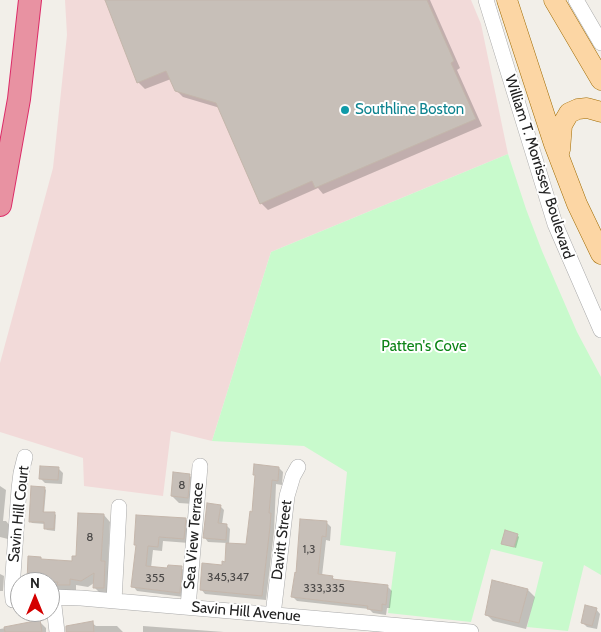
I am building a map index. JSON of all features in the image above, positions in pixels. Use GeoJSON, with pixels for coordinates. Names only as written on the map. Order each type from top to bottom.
{"type":"FeatureCollection","features":[{"type":"Feature","properties":{"kind":"highway"},"geometry":{"type":"LineString","coordinates":[[0,205],[19,99],[30,0]]}},
{"type":"Feature","properties":{"kind":"main road","name":"William T. Morrissey Boulevard"},"geometry":{"type":"LineString","coordinates":[[507,0],[562,166],[577,204],[601,254]]}},
{"type":"Feature","properties":{"kind":"main road"},"geometry":{"type":"LineString","coordinates":[[554,0],[601,80]]}},
{"type":"Feature","properties":{"kind":"main road"},"geometry":{"type":"LineString","coordinates":[[562,166],[560,138],[566,116],[582,108],[601,112]]}},
{"type":"Feature","properties":{"kind":"street","name":"William T. Morrissey Boulevard"},"geometry":{"type":"LineString","coordinates":[[486,0],[555,224],[574,272],[601,330]]}},
{"type":"Feature","properties":{"kind":"street"},"geometry":{"type":"LineString","coordinates":[[576,0],[601,43]]}},
{"type":"Feature","properties":{"kind":"street","name":"Savin Hill Court"},"geometry":{"type":"LineString","coordinates":[[13,572],[19,489],[25,457]]}},
{"type":"Feature","properties":{"kind":"street","name":"Sea View Terrace"},"geometry":{"type":"LineString","coordinates":[[188,607],[200,466]]}},
{"type":"Feature","properties":{"kind":"street","name":"Davitt Street"},"geometry":{"type":"LineString","coordinates":[[273,615],[287,496],[298,467]]}},
{"type":"Feature","properties":{"kind":"street"},"geometry":{"type":"LineString","coordinates":[[114,601],[119,507]]}},
{"type":"Feature","properties":{"kind":"street","name":"Savin Hill Avenue"},"geometry":{"type":"LineString","coordinates":[[60,598],[471,632]]}},
{"type":"Feature","properties":{"kind":"shaded area","name":"Southline Boston"},"geometry":{"type":"Polygon","coordinates":[[[65,0],[471,0],[481,24],[508,154],[271,252],[212,441],[171,431],[163,496],[84,486],[83,458],[0,432],[0,363],[53,168],[67,35],[65,0]]]}},
{"type":"Feature","properties":{"kind":"green space","name":"Patten's Cove"},"geometry":{"type":"Polygon","coordinates":[[[508,154],[542,251],[577,332],[601,377],[601,575],[584,565],[568,631],[527,627],[543,562],[491,549],[471,622],[388,613],[396,552],[340,545],[347,472],[304,446],[212,441],[271,252],[508,154]]]}},
{"type":"Feature","properties":{"kind":"building","name":"Southline Boston"},"geometry":{"type":"Polygon","coordinates":[[[105,0],[427,0],[454,61],[451,63],[476,119],[315,188],[312,181],[260,204],[216,103],[175,91],[166,71],[137,83],[105,0]]]}},
{"type":"Feature","properties":{"kind":"building"},"geometry":{"type":"Polygon","coordinates":[[[254,464],[279,467],[278,481],[272,480],[269,513],[271,513],[270,527],[262,596],[200,590],[202,563],[222,565],[222,561],[225,562],[226,543],[246,544],[250,511],[252,512],[254,464]]]}},
{"type":"Feature","properties":{"kind":"building"},"geometry":{"type":"Polygon","coordinates":[[[40,466],[59,467],[58,480],[39,479],[40,466]]]}},
{"type":"Feature","properties":{"kind":"building"},"geometry":{"type":"Polygon","coordinates":[[[173,472],[190,474],[188,498],[171,496],[173,472]]]}},
{"type":"Feature","properties":{"kind":"building"},"geometry":{"type":"Polygon","coordinates":[[[31,486],[45,487],[43,512],[55,512],[54,529],[44,529],[44,522],[29,522],[31,486]]]}},
{"type":"Feature","properties":{"kind":"building"},"geometry":{"type":"Polygon","coordinates":[[[207,503],[221,505],[218,523],[227,524],[226,540],[203,538],[207,503]]]}},
{"type":"Feature","properties":{"kind":"building"},"geometry":{"type":"Polygon","coordinates":[[[78,513],[104,514],[101,561],[105,561],[104,588],[93,588],[94,573],[81,581],[70,579],[70,585],[60,585],[60,572],[27,572],[28,556],[41,557],[41,559],[72,561],[72,556],[76,556],[78,513]]]}},
{"type":"Feature","properties":{"kind":"building"},"geometry":{"type":"Polygon","coordinates":[[[136,515],[186,518],[184,539],[159,537],[158,547],[148,546],[146,566],[167,568],[168,565],[182,566],[180,593],[131,587],[136,545],[134,545],[136,515]]]}},
{"type":"Feature","properties":{"kind":"building"},"geometry":{"type":"Polygon","coordinates":[[[300,519],[327,521],[326,537],[322,536],[318,574],[333,576],[332,579],[388,585],[386,605],[382,604],[382,611],[367,609],[368,606],[291,597],[296,573],[300,519]]]}},
{"type":"Feature","properties":{"kind":"building"},"geometry":{"type":"Polygon","coordinates":[[[505,530],[518,534],[514,547],[501,544],[505,530]]]}},
{"type":"Feature","properties":{"kind":"building"},"geometry":{"type":"Polygon","coordinates":[[[492,580],[528,589],[519,623],[485,615],[492,580]]]}},
{"type":"Feature","properties":{"kind":"building"},"geometry":{"type":"Polygon","coordinates":[[[585,605],[597,608],[592,626],[581,623],[585,605]]]}},
{"type":"Feature","properties":{"kind":"building"},"geometry":{"type":"Polygon","coordinates":[[[93,621],[94,632],[66,632],[66,626],[93,621]]]}},
{"type":"Feature","properties":{"kind":"building"},"geometry":{"type":"Polygon","coordinates":[[[40,622],[42,632],[5,632],[4,627],[40,622]]]}},
{"type":"Feature","properties":{"kind":"place","name":"Southline Boston"},"geometry":{"type":"Point","coordinates":[345,110]}}]}
